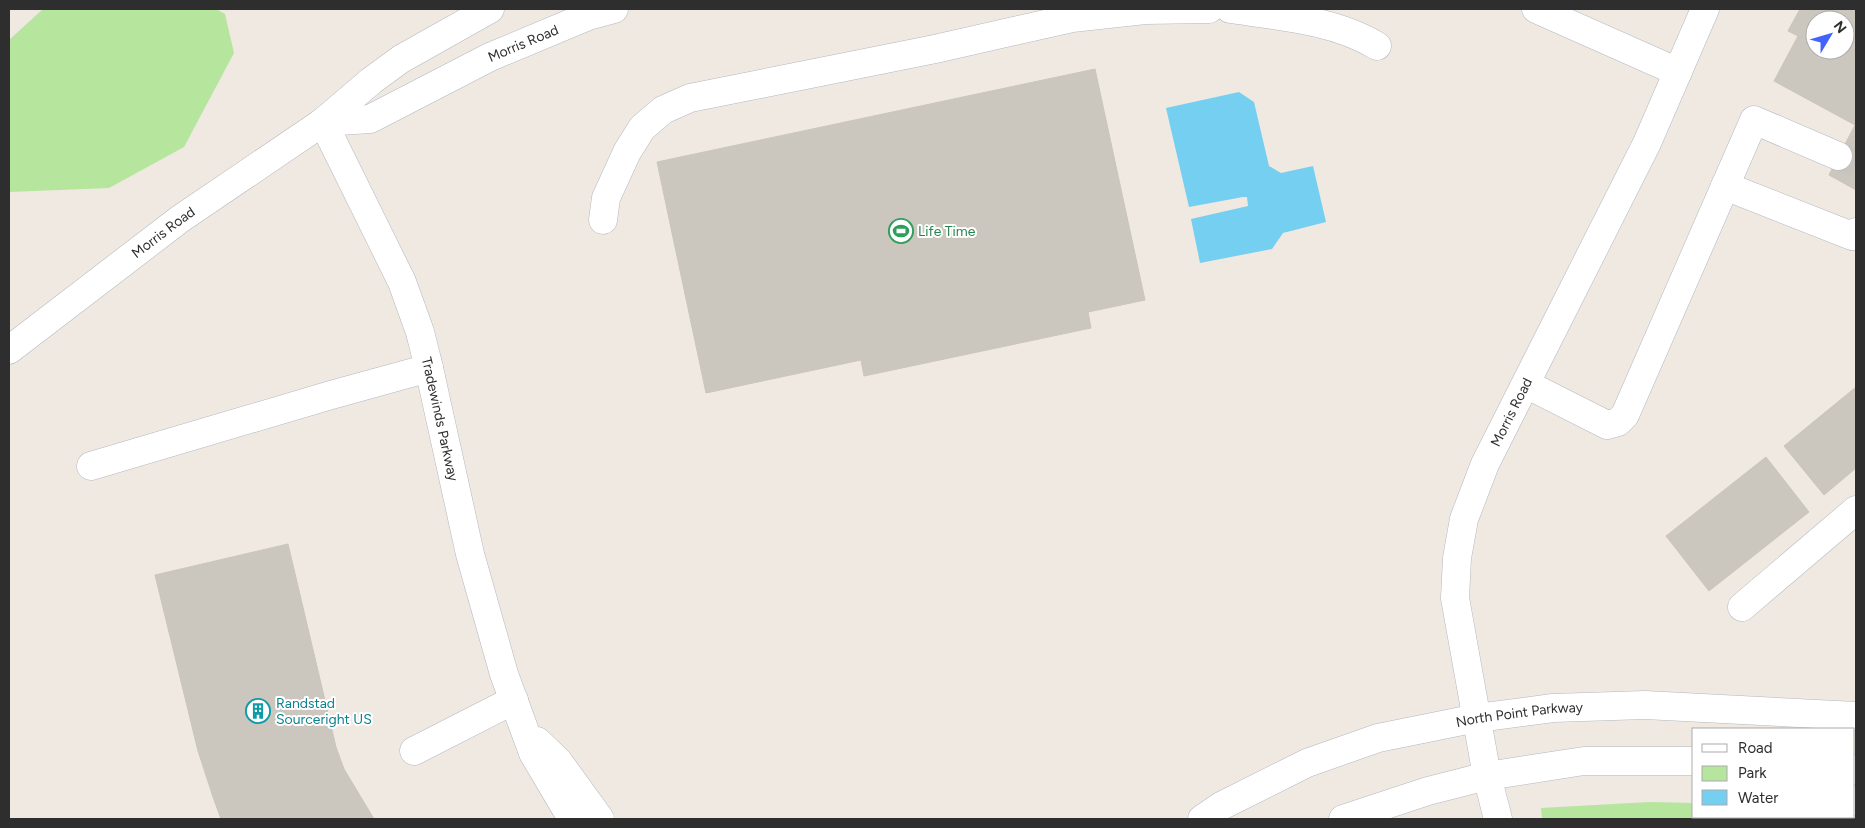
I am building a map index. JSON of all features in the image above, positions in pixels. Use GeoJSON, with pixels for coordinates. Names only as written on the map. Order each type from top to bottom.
{"type":"FeatureCollection","features":[{"type":"Feature","properties":{"kind":"street","name":"Morris Road"},"geometry":{"type":"LineString","coordinates":[[9,350],[180,219],[323,122],[400,59],[490,9]]}},
{"type":"Feature","properties":{"kind":"street","name":"Morris Road"},"geometry":{"type":"LineString","coordinates":[[323,122],[370,119],[490,57],[588,16],[614,9]]}},
{"type":"Feature","properties":{"kind":"street"},"geometry":{"type":"LineString","coordinates":[[603,220],[606,198],[627,152],[642,128],[663,110],[690,98],[935,49],[1072,18],[1146,10],[1209,9]]}},
{"type":"Feature","properties":{"kind":"street"},"geometry":{"type":"LineString","coordinates":[[1230,9],[1301,19],[1361,36],[1377,46]]}},
{"type":"Feature","properties":{"kind":"street"},"geometry":{"type":"LineString","coordinates":[[1536,9],[1678,72]]}},
{"type":"Feature","properties":{"kind":"street","name":"Morris Road"},"geometry":{"type":"LineString","coordinates":[[1498,819],[1487,776],[1455,598],[1457,558],[1464,519],[1482,473],[1647,143],[1678,72],[1700,10]]}},
{"type":"Feature","properties":{"kind":"street"},"geometry":{"type":"LineString","coordinates":[[1526,384],[1607,425],[1618,422],[1625,415],[1754,120],[1838,156]]}},
{"type":"Feature","properties":{"kind":"street","name":"Tradewinds Parkway"},"geometry":{"type":"LineString","coordinates":[[323,122],[402,282],[420,332],[470,554],[504,674],[533,753],[572,819]]}},
{"type":"Feature","properties":{"kind":"street"},"geometry":{"type":"LineString","coordinates":[[1725,186],[1849,232]]}},
{"type":"Feature","properties":{"kind":"street"},"geometry":{"type":"LineString","coordinates":[[91,466],[429,368]]}},
{"type":"Feature","properties":{"kind":"street"},"geometry":{"type":"LineString","coordinates":[[1742,606],[1856,510]]}},
{"type":"Feature","properties":{"kind":"street"},"geometry":{"type":"LineString","coordinates":[[414,751],[514,700]]}},
{"type":"Feature","properties":{"kind":"street","name":"North Point Parkway"},"geometry":{"type":"LineString","coordinates":[[1202,819],[1221,806],[1307,763],[1378,738],[1477,718],[1553,708],[1645,705],[1856,716]]}},
{"type":"Feature","properties":{"kind":"street","name":"Tradewinds Parkway"},"geometry":{"type":"LineString","coordinates":[[525,730],[558,761],[600,819]]}},
{"type":"Feature","properties":{"kind":"street"},"geometry":{"type":"LineString","coordinates":[[1343,819],[1428,791],[1487,776],[1584,761],[1692,761]]}},
{"type":"Feature","properties":{"kind":"green space"},"geometry":{"type":"Polygon","coordinates":[[[43,9],[216,9],[225,14],[234,53],[184,147],[109,188],[9,192],[9,40],[43,9]]]}},
{"type":"Feature","properties":{"kind":"green space"},"geometry":{"type":"Polygon","coordinates":[[[1650,802],[1692,803],[1692,818],[1831,819],[1542,819],[1541,808],[1650,802]]]}},
{"type":"Feature","properties":{"kind":"water"},"geometry":{"type":"Polygon","coordinates":[[[1239,92],[1254,102],[1269,166],[1281,173],[1313,166],[1326,222],[1283,233],[1272,249],[1200,263],[1191,219],[1248,206],[1247,197],[1189,207],[1166,108],[1239,92]]]}},
{"type":"Feature","properties":{"kind":"building"},"geometry":{"type":"Polygon","coordinates":[[[1800,9],[1856,9],[1856,190],[1829,175],[1855,125],[1774,81],[1798,36],[1788,31],[1800,9]]]}},
{"type":"Feature","properties":{"kind":"building","name":"Life Time"},"geometry":{"type":"Polygon","coordinates":[[[1095,69],[1145,300],[1088,312],[1091,328],[864,376],[861,360],[706,393],[657,162],[1095,69]]]}},
{"type":"Feature","properties":{"kind":"building"},"geometry":{"type":"Polygon","coordinates":[[[1856,387],[1856,468],[1824,495],[1784,446],[1856,387]]]}},
{"type":"Feature","properties":{"kind":"building"},"geometry":{"type":"Polygon","coordinates":[[[1766,457],[1809,512],[1709,591],[1666,536],[1766,457]]]}},
{"type":"Feature","properties":{"kind":"building","name":"Randstad Sourceright US"},"geometry":{"type":"Polygon","coordinates":[[[288,544],[336,747],[344,769],[374,819],[221,819],[198,751],[155,575],[288,544]]]}},
{"type":"Feature","properties":{"kind":"tunnel"},"geometry":{"type":"LineString","coordinates":[[1838,156],[1856,163]]}},
{"type":"Feature","properties":{"kind":"place","name":"Life Time"},"geometry":{"type":"Point","coordinates":[901,231]}},
{"type":"Feature","properties":{"kind":"place","name":"Randstad Sourceright US"},"geometry":{"type":"Point","coordinates":[258,711]}}]}
